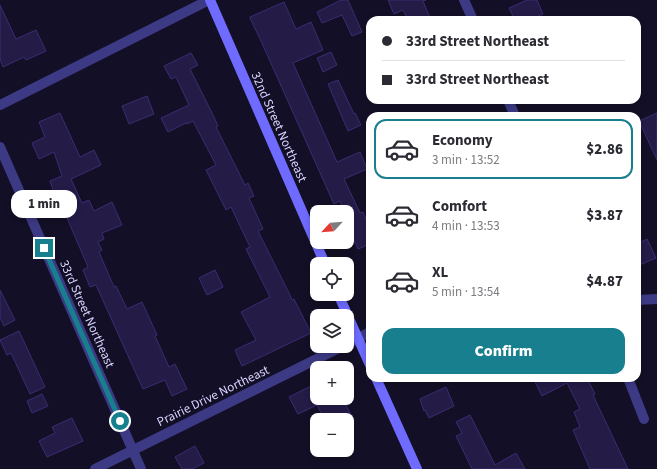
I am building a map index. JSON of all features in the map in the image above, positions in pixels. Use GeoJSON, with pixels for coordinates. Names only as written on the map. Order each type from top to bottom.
{"type":"FeatureCollection","features":[{"type":"Feature","properties":{"kind":"main road","name":"32nd Street Northeast"},"geometry":{"type":"LineString","coordinates":[[209,0],[322,257]]}},
{"type":"Feature","properties":{"kind":"main road"},"geometry":{"type":"LineString","coordinates":[[341,301],[366,356]]}},
{"type":"Feature","properties":{"kind":"main road"},"geometry":{"type":"LineString","coordinates":[[378,382],[417,469]]}},
{"type":"Feature","properties":{"kind":"street"},"geometry":{"type":"LineString","coordinates":[[0,105],[209,0]]}},
{"type":"Feature","properties":{"kind":"street"},"geometry":{"type":"LineString","coordinates":[[464,0],[470,16]]}},
{"type":"Feature","properties":{"kind":"street","name":"33rd Street Northeast"},"geometry":{"type":"LineString","coordinates":[[0,147],[141,469]]}},
{"type":"Feature","properties":{"kind":"street"},"geometry":{"type":"LineString","coordinates":[[641,300],[657,299]]}},
{"type":"Feature","properties":{"kind":"street"},"geometry":{"type":"LineString","coordinates":[[354,340],[366,334]]}},
{"type":"Feature","properties":{"kind":"street","name":"Prairie Drive Northeast"},"geometry":{"type":"LineString","coordinates":[[95,469],[329,353]]}},
{"type":"Feature","properties":{"kind":"street"},"geometry":{"type":"LineString","coordinates":[[630,382],[644,419]]}},
{"type":"Feature","properties":{"kind":"building"},"geometry":{"type":"Polygon","coordinates":[[[341,0],[348,0],[362,32],[352,36],[342,15],[322,23],[317,12],[341,0]]]}},
{"type":"Feature","properties":{"kind":"building"},"geometry":{"type":"Polygon","coordinates":[[[388,0],[426,0],[423,1],[429,16],[406,16],[403,10],[394,14],[388,0]]]}},
{"type":"Feature","properties":{"kind":"building"},"geometry":{"type":"Polygon","coordinates":[[[527,0],[537,0],[543,14],[539,16],[513,16],[509,8],[527,0]]]}},
{"type":"Feature","properties":{"kind":"building"},"geometry":{"type":"Polygon","coordinates":[[[284,2],[296,29],[311,22],[323,50],[293,63],[337,162],[360,152],[366,167],[366,169],[344,179],[360,213],[363,212],[366,220],[366,246],[358,249],[354,240],[354,205],[342,205],[340,201],[334,204],[250,18],[284,2]]]}},
{"type":"Feature","properties":{"kind":"building"},"geometry":{"type":"Polygon","coordinates":[[[0,5],[16,39],[36,30],[46,51],[26,60],[24,57],[3,67],[0,59],[0,5]]]}},
{"type":"Feature","properties":{"kind":"building"},"geometry":{"type":"Polygon","coordinates":[[[331,52],[337,65],[323,72],[317,58],[331,52]]]}},
{"type":"Feature","properties":{"kind":"building"},"geometry":{"type":"Polygon","coordinates":[[[191,53],[198,65],[190,69],[218,126],[216,127],[245,185],[248,183],[254,196],[249,198],[263,229],[258,231],[292,300],[294,299],[310,331],[310,333],[242,366],[235,350],[256,340],[241,312],[270,297],[246,249],[250,247],[231,207],[226,210],[206,170],[216,165],[193,121],[168,132],[161,118],[189,105],[176,77],[171,79],[164,66],[191,53]]]}},
{"type":"Feature","properties":{"kind":"building"},"geometry":{"type":"Polygon","coordinates":[[[338,80],[354,114],[355,113],[361,125],[348,131],[328,84],[338,80]]]}},
{"type":"Feature","properties":{"kind":"building"},"geometry":{"type":"Polygon","coordinates":[[[147,96],[154,114],[129,124],[122,106],[147,96]]]}},
{"type":"Feature","properties":{"kind":"building"},"geometry":{"type":"Polygon","coordinates":[[[60,113],[80,157],[94,150],[101,165],[71,179],[82,203],[89,200],[94,211],[112,202],[122,225],[102,233],[104,239],[98,242],[102,250],[99,252],[114,287],[116,286],[127,309],[142,302],[169,367],[175,364],[187,389],[172,396],[165,380],[143,389],[96,285],[90,287],[83,270],[88,267],[61,204],[58,205],[53,194],[50,181],[62,176],[54,152],[39,159],[32,143],[45,137],[39,122],[60,113]]]}},
{"type":"Feature","properties":{"kind":"building"},"geometry":{"type":"Polygon","coordinates":[[[657,113],[657,160],[641,125],[641,120],[657,113]]]}},
{"type":"Feature","properties":{"kind":"building"},"geometry":{"type":"Polygon","coordinates":[[[647,239],[656,258],[641,264],[641,242],[647,239]]]}},
{"type":"Feature","properties":{"kind":"building"},"geometry":{"type":"Polygon","coordinates":[[[215,270],[223,287],[207,295],[199,278],[215,270]]]}},
{"type":"Feature","properties":{"kind":"building"},"geometry":{"type":"Polygon","coordinates":[[[0,290],[15,320],[4,326],[0,318],[0,290]]]}},
{"type":"Feature","properties":{"kind":"building"},"geometry":{"type":"Polygon","coordinates":[[[19,331],[45,387],[30,394],[11,353],[7,355],[0,340],[19,331]]]}},
{"type":"Feature","properties":{"kind":"building"},"geometry":{"type":"Polygon","coordinates":[[[535,382],[589,382],[595,394],[593,395],[628,469],[590,469],[573,430],[580,427],[574,412],[580,409],[567,383],[542,396],[535,382]]]}},
{"type":"Feature","properties":{"kind":"building"},"geometry":{"type":"Polygon","coordinates":[[[310,386],[310,405],[317,405],[298,414],[289,397],[310,386]]]}},
{"type":"Feature","properties":{"kind":"building"},"geometry":{"type":"Polygon","coordinates":[[[446,387],[454,406],[429,418],[425,410],[424,411],[420,399],[446,387]]]}},
{"type":"Feature","properties":{"kind":"building"},"geometry":{"type":"Polygon","coordinates":[[[42,394],[48,406],[32,413],[27,401],[42,394]]]}},
{"type":"Feature","properties":{"kind":"building"},"geometry":{"type":"Polygon","coordinates":[[[317,405],[346,405],[350,413],[321,413],[317,405]]]}},
{"type":"Feature","properties":{"kind":"building"},"geometry":{"type":"Polygon","coordinates":[[[470,415],[495,465],[516,453],[525,469],[472,469],[456,436],[462,433],[456,422],[470,415]]]}},
{"type":"Feature","properties":{"kind":"building"},"geometry":{"type":"Polygon","coordinates":[[[72,418],[83,441],[47,457],[39,441],[55,433],[52,427],[72,418]]]}},
{"type":"Feature","properties":{"kind":"building"},"geometry":{"type":"Polygon","coordinates":[[[195,446],[204,463],[192,469],[182,469],[175,457],[195,446]]]}},
{"type":"Feature","properties":{"kind":"route"},"geometry":{"type":"LineString","coordinates":[[44,248],[120,421]]}}]}
